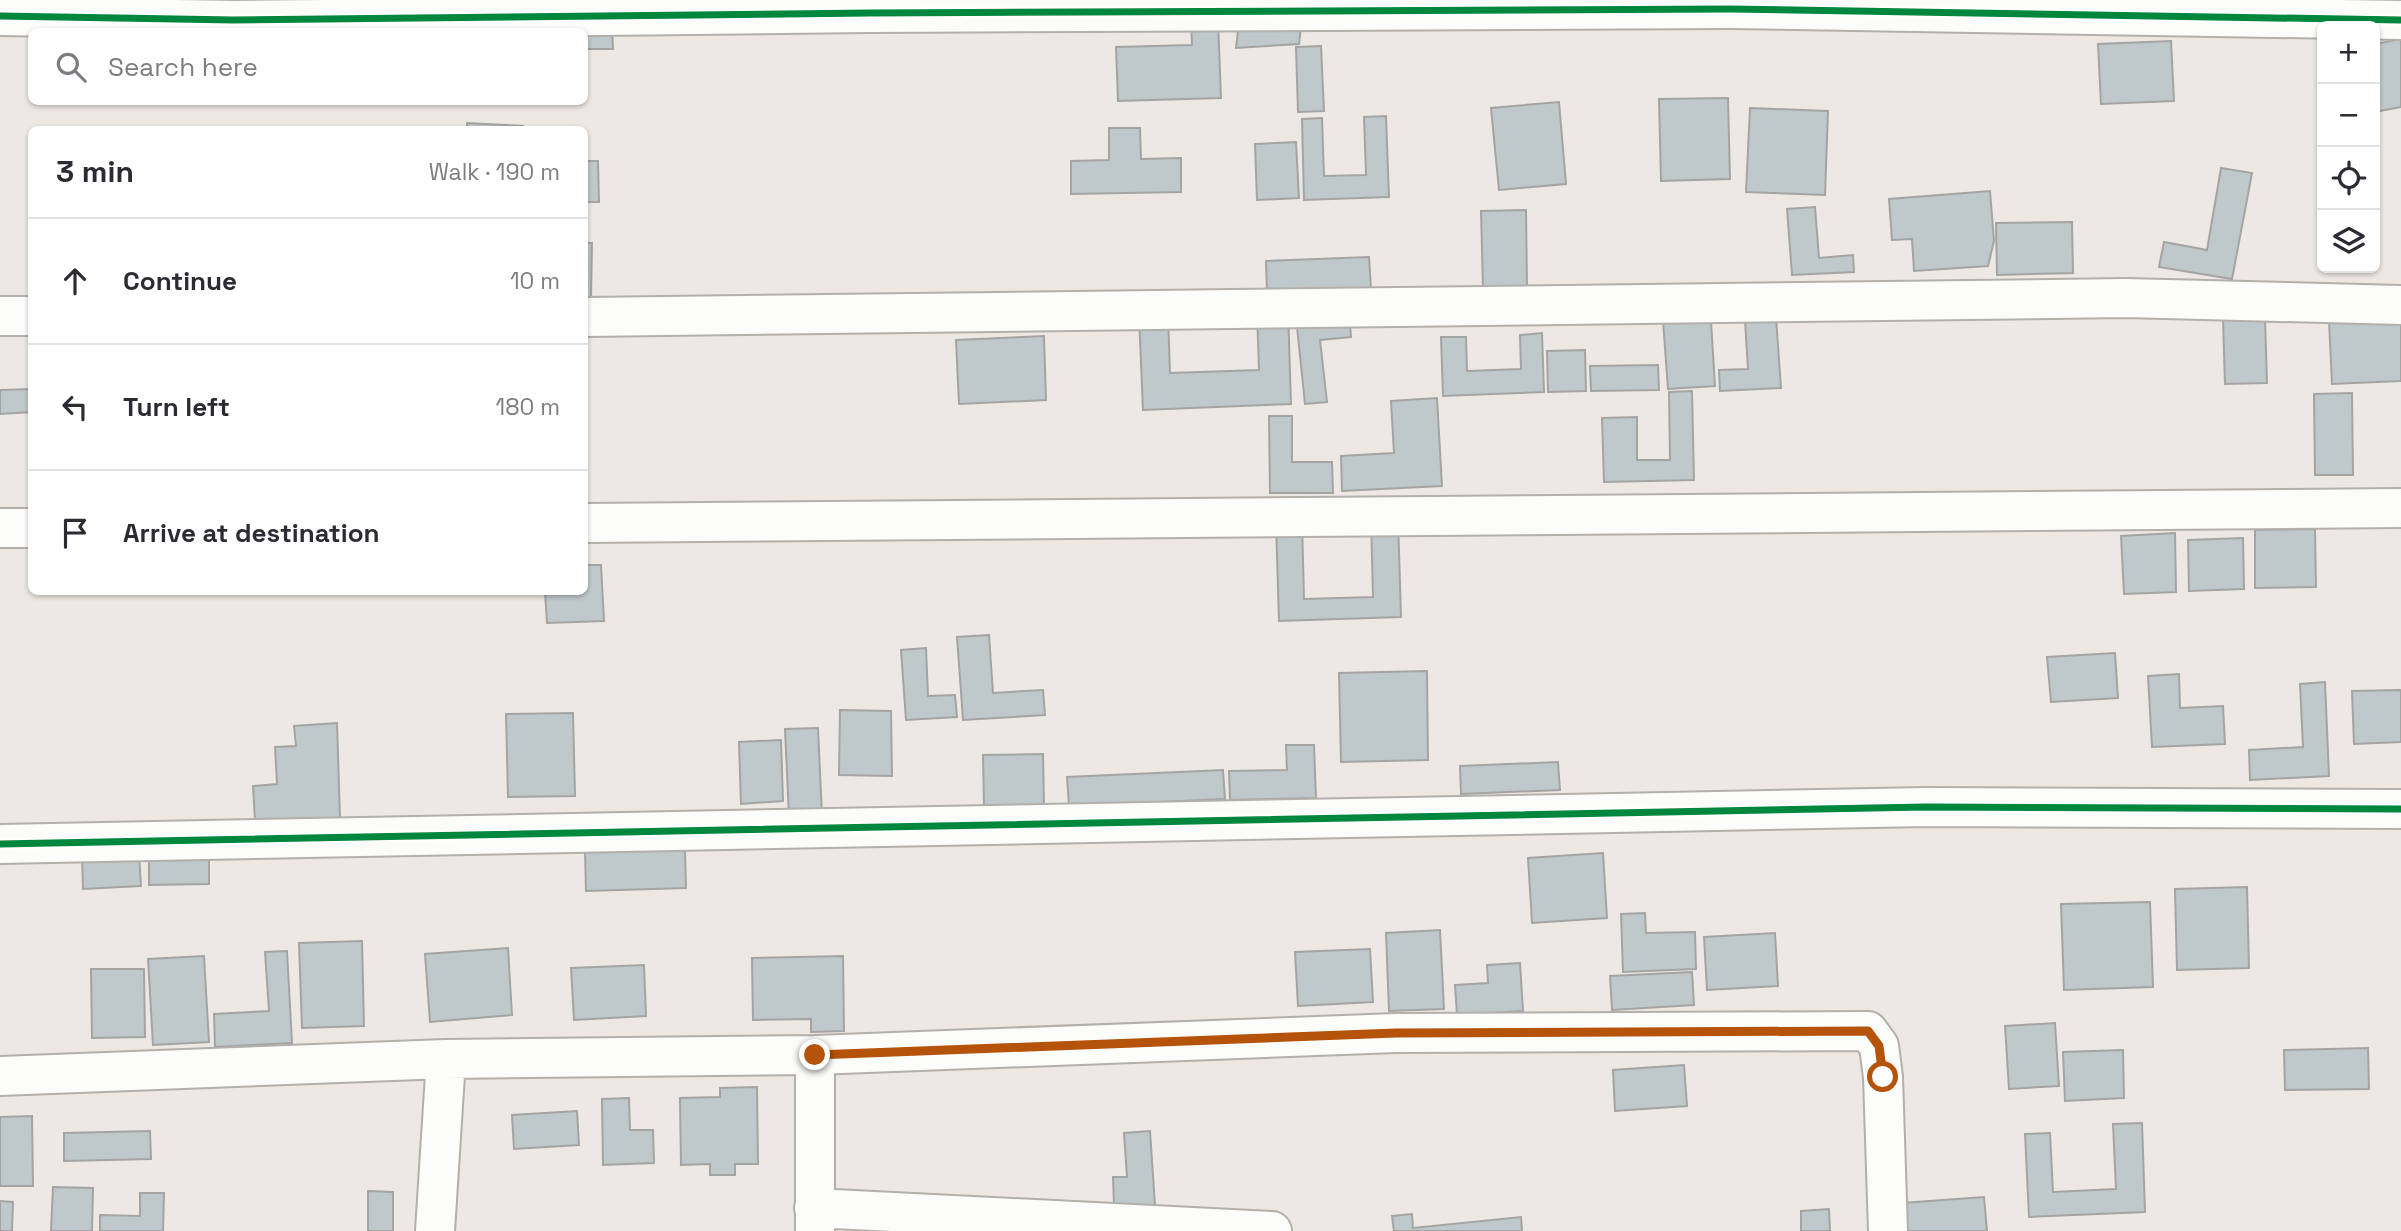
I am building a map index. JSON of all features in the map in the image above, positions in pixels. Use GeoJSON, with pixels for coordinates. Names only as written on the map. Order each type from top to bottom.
{"type":"FeatureCollection","features":[{"type":"Feature","properties":{"kind":"street"},"geometry":{"type":"LineString","coordinates":[[0,16],[234,20],[883,13],[1730,9],[2401,20]]}},
{"type":"Feature","properties":{"kind":"street"},"geometry":{"type":"LineString","coordinates":[[588,317],[700,318],[2112,298],[2401,305]]}},
{"type":"Feature","properties":{"kind":"street"},"geometry":{"type":"LineString","coordinates":[[0,316],[28,316]]}},
{"type":"Feature","properties":{"kind":"street"},"geometry":{"type":"LineString","coordinates":[[588,523],[2401,508]]}},
{"type":"Feature","properties":{"kind":"street"},"geometry":{"type":"LineString","coordinates":[[0,528],[28,528]]}},
{"type":"Feature","properties":{"kind":"street"},"geometry":{"type":"LineString","coordinates":[[0,844],[1912,808],[2401,809]]}},
{"type":"Feature","properties":{"kind":"street"},"geometry":{"type":"LineString","coordinates":[[0,1076],[446,1059],[815,1055],[1396,1033],[1868,1031],[1879,1046],[1883,1077],[1888,1231]]}},
{"type":"Feature","properties":{"kind":"street"},"geometry":{"type":"LineString","coordinates":[[815,1055],[814,1220],[1272,1231]]}},
{"type":"Feature","properties":{"kind":"street"},"geometry":{"type":"LineString","coordinates":[[435,1231],[446,1059]]}},
{"type":"Feature","properties":{"kind":"building"},"geometry":{"type":"Polygon","coordinates":[[[1191,20],[1218,20],[1221,98],[1118,101],[1116,47],[1192,45],[1191,20]]]}},
{"type":"Feature","properties":{"kind":"building"},"geometry":{"type":"Polygon","coordinates":[[[612,24],[613,49],[588,49],[588,31],[612,24]]]}},
{"type":"Feature","properties":{"kind":"building"},"geometry":{"type":"Polygon","coordinates":[[[1301,26],[1299,44],[1236,48],[1238,31],[1301,26]]]}},
{"type":"Feature","properties":{"kind":"building"},"geometry":{"type":"Polygon","coordinates":[[[2401,39],[2401,107],[2380,111],[2380,84],[2380,43],[2401,39]]]}},
{"type":"Feature","properties":{"kind":"building"},"geometry":{"type":"Polygon","coordinates":[[[2171,41],[2174,101],[2101,104],[2098,44],[2171,41]]]}},
{"type":"Feature","properties":{"kind":"building"},"geometry":{"type":"Polygon","coordinates":[[[1321,46],[1324,111],[1298,112],[1296,47],[1321,46]]]}},
{"type":"Feature","properties":{"kind":"building"},"geometry":{"type":"Polygon","coordinates":[[[1728,98],[1730,179],[1661,181],[1659,99],[1728,98]]]}},
{"type":"Feature","properties":{"kind":"building"},"geometry":{"type":"Polygon","coordinates":[[[1559,102],[1566,184],[1499,190],[1491,108],[1559,102]]]}},
{"type":"Feature","properties":{"kind":"building"},"geometry":{"type":"Polygon","coordinates":[[[1750,108],[1828,111],[1825,195],[1746,192],[1750,108]]]}},
{"type":"Feature","properties":{"kind":"building"},"geometry":{"type":"Polygon","coordinates":[[[1386,116],[1389,197],[1304,200],[1302,119],[1322,118],[1324,176],[1366,175],[1364,117],[1386,116]]]}},
{"type":"Feature","properties":{"kind":"building"},"geometry":{"type":"Polygon","coordinates":[[[467,123],[523,126],[467,126],[467,123]]]}},
{"type":"Feature","properties":{"kind":"building"},"geometry":{"type":"Polygon","coordinates":[[[1109,128],[1140,128],[1141,159],[1181,158],[1181,192],[1071,194],[1071,161],[1109,160],[1109,128]]]}},
{"type":"Feature","properties":{"kind":"building"},"geometry":{"type":"Polygon","coordinates":[[[1296,142],[1299,198],[1257,200],[1255,144],[1296,142]]]}},
{"type":"Feature","properties":{"kind":"building"},"geometry":{"type":"Polygon","coordinates":[[[588,161],[598,161],[599,202],[588,202],[588,161]]]}},
{"type":"Feature","properties":{"kind":"building"},"geometry":{"type":"Polygon","coordinates":[[[2221,168],[2252,173],[2232,279],[2159,267],[2164,242],[2207,250],[2221,168]]]}},
{"type":"Feature","properties":{"kind":"building"},"geometry":{"type":"Polygon","coordinates":[[[1990,191],[1994,241],[1988,266],[1914,271],[1912,239],[1892,240],[1889,199],[1990,191]]]}},
{"type":"Feature","properties":{"kind":"building"},"geometry":{"type":"Polygon","coordinates":[[[1815,207],[1819,258],[1853,255],[1854,272],[1792,275],[1787,209],[1815,207]]]}},
{"type":"Feature","properties":{"kind":"building"},"geometry":{"type":"Polygon","coordinates":[[[1526,210],[1527,287],[1483,288],[1481,211],[1526,210]]]}},
{"type":"Feature","properties":{"kind":"building"},"geometry":{"type":"Polygon","coordinates":[[[2072,222],[2073,273],[1997,275],[1996,223],[2072,222]]]}},
{"type":"Feature","properties":{"kind":"building"},"geometry":{"type":"Polygon","coordinates":[[[588,243],[592,243],[591,298],[588,298],[588,243]]]}},
{"type":"Feature","properties":{"kind":"building"},"geometry":{"type":"Polygon","coordinates":[[[1369,257],[1371,288],[1267,292],[1266,261],[1369,257]]]}},
{"type":"Feature","properties":{"kind":"building"},"geometry":{"type":"Polygon","coordinates":[[[1775,303],[1781,388],[1720,391],[1719,370],[1748,369],[1744,305],[1775,303]]]}},
{"type":"Feature","properties":{"kind":"building"},"geometry":{"type":"Polygon","coordinates":[[[1710,305],[1715,386],[1668,389],[1662,307],[1710,305]]]}},
{"type":"Feature","properties":{"kind":"building"},"geometry":{"type":"Polygon","coordinates":[[[1288,310],[1291,404],[1143,410],[1139,316],[1168,315],[1170,373],[1259,370],[1257,311],[1288,310]]]}},
{"type":"Feature","properties":{"kind":"building"},"geometry":{"type":"Polygon","coordinates":[[[1349,312],[1351,337],[1320,340],[1327,402],[1305,404],[1296,317],[1349,312]]]}},
{"type":"Feature","properties":{"kind":"building"},"geometry":{"type":"Polygon","coordinates":[[[2265,318],[2267,383],[2225,384],[2223,319],[2265,318]]]}},
{"type":"Feature","properties":{"kind":"building"},"geometry":{"type":"Polygon","coordinates":[[[2401,319],[2401,381],[2332,384],[2329,321],[2401,319]]]}},
{"type":"Feature","properties":{"kind":"building"},"geometry":{"type":"Polygon","coordinates":[[[1542,333],[1544,392],[1443,396],[1441,337],[1466,337],[1467,371],[1521,369],[1520,335],[1542,333]]]}},
{"type":"Feature","properties":{"kind":"building"},"geometry":{"type":"Polygon","coordinates":[[[1044,336],[1046,400],[959,404],[956,340],[1044,336]]]}},
{"type":"Feature","properties":{"kind":"building"},"geometry":{"type":"Polygon","coordinates":[[[1585,350],[1586,391],[1548,392],[1547,351],[1585,350]]]}},
{"type":"Feature","properties":{"kind":"building"},"geometry":{"type":"Polygon","coordinates":[[[1658,365],[1659,390],[1591,391],[1590,366],[1658,365]]]}},
{"type":"Feature","properties":{"kind":"building"},"geometry":{"type":"Polygon","coordinates":[[[28,389],[28,412],[0,414],[0,390],[28,389]]]}},
{"type":"Feature","properties":{"kind":"building"},"geometry":{"type":"Polygon","coordinates":[[[1692,391],[1694,480],[1604,482],[1602,418],[1637,417],[1637,460],[1670,460],[1669,392],[1692,391]]]}},
{"type":"Feature","properties":{"kind":"building"},"geometry":{"type":"Polygon","coordinates":[[[2352,393],[2353,475],[2315,475],[2314,394],[2352,393]]]}},
{"type":"Feature","properties":{"kind":"building"},"geometry":{"type":"Polygon","coordinates":[[[1437,398],[1442,486],[1342,491],[1341,456],[1394,453],[1391,401],[1437,398]]]}},
{"type":"Feature","properties":{"kind":"building"},"geometry":{"type":"Polygon","coordinates":[[[1269,416],[1292,416],[1292,462],[1332,462],[1333,493],[1270,493],[1269,416]]]}},
{"type":"Feature","properties":{"kind":"building"},"geometry":{"type":"Polygon","coordinates":[[[1398,518],[1401,617],[1279,621],[1276,522],[1302,521],[1304,599],[1373,597],[1371,519],[1398,518]]]}},
{"type":"Feature","properties":{"kind":"building"},"geometry":{"type":"Polygon","coordinates":[[[2315,529],[2316,587],[2255,588],[2255,530],[2315,529]]]}},
{"type":"Feature","properties":{"kind":"building"},"geometry":{"type":"Polygon","coordinates":[[[2175,533],[2176,592],[2124,594],[2121,536],[2175,533]]]}},
{"type":"Feature","properties":{"kind":"building"},"geometry":{"type":"Polygon","coordinates":[[[2243,538],[2244,589],[2189,591],[2188,540],[2243,538]]]}},
{"type":"Feature","properties":{"kind":"building"},"geometry":{"type":"Polygon","coordinates":[[[588,565],[601,565],[604,621],[547,623],[545,595],[588,595],[588,565]]]}},
{"type":"Feature","properties":{"kind":"building"},"geometry":{"type":"Polygon","coordinates":[[[989,635],[993,693],[1043,690],[1045,715],[963,720],[957,637],[989,635]]]}},
{"type":"Feature","properties":{"kind":"building"},"geometry":{"type":"Polygon","coordinates":[[[926,648],[928,696],[955,695],[957,717],[906,720],[901,650],[926,648]]]}},
{"type":"Feature","properties":{"kind":"building"},"geometry":{"type":"Polygon","coordinates":[[[2115,653],[2118,698],[2051,702],[2047,657],[2115,653]]]}},
{"type":"Feature","properties":{"kind":"building"},"geometry":{"type":"Polygon","coordinates":[[[1427,671],[1428,760],[1341,762],[1339,673],[1427,671]]]}},
{"type":"Feature","properties":{"kind":"building"},"geometry":{"type":"Polygon","coordinates":[[[2179,674],[2180,708],[2223,706],[2225,744],[2152,747],[2148,676],[2179,674]]]}},
{"type":"Feature","properties":{"kind":"building"},"geometry":{"type":"Polygon","coordinates":[[[2325,682],[2329,776],[2250,780],[2249,750],[2303,747],[2300,684],[2325,682]]]}},
{"type":"Feature","properties":{"kind":"building"},"geometry":{"type":"Polygon","coordinates":[[[2401,690],[2401,742],[2354,744],[2352,691],[2401,690]]]}},
{"type":"Feature","properties":{"kind":"building"},"geometry":{"type":"Polygon","coordinates":[[[840,710],[891,711],[892,776],[839,775],[840,710]]]}},
{"type":"Feature","properties":{"kind":"building"},"geometry":{"type":"Polygon","coordinates":[[[573,713],[575,796],[508,797],[506,714],[573,713]]]}},
{"type":"Feature","properties":{"kind":"building"},"geometry":{"type":"Polygon","coordinates":[[[337,723],[340,818],[255,821],[253,786],[277,784],[275,747],[296,746],[294,726],[337,723]]]}},
{"type":"Feature","properties":{"kind":"building"},"geometry":{"type":"Polygon","coordinates":[[[818,728],[822,815],[789,817],[785,729],[818,728]]]}},
{"type":"Feature","properties":{"kind":"building"},"geometry":{"type":"Polygon","coordinates":[[[781,740],[783,801],[741,804],[739,742],[781,740]]]}},
{"type":"Feature","properties":{"kind":"building"},"geometry":{"type":"Polygon","coordinates":[[[1286,745],[1314,745],[1316,798],[1230,800],[1229,771],[1287,770],[1286,745]]]}},
{"type":"Feature","properties":{"kind":"building"},"geometry":{"type":"Polygon","coordinates":[[[1043,754],[1044,806],[984,807],[983,755],[1043,754]]]}},
{"type":"Feature","properties":{"kind":"building"},"geometry":{"type":"Polygon","coordinates":[[[1558,762],[1560,790],[1461,794],[1460,766],[1558,762]]]}},
{"type":"Feature","properties":{"kind":"building"},"geometry":{"type":"Polygon","coordinates":[[[1223,770],[1225,799],[1069,806],[1067,777],[1223,770]]]}},
{"type":"Feature","properties":{"kind":"building"},"geometry":{"type":"Polygon","coordinates":[[[685,849],[686,888],[586,891],[585,852],[685,849]]]}},
{"type":"Feature","properties":{"kind":"building"},"geometry":{"type":"Polygon","coordinates":[[[139,853],[141,886],[83,889],[82,855],[139,853]]]}},
{"type":"Feature","properties":{"kind":"building"},"geometry":{"type":"Polygon","coordinates":[[[1603,853],[1607,918],[1532,923],[1528,858],[1603,853]]]}},
{"type":"Feature","properties":{"kind":"building"},"geometry":{"type":"Polygon","coordinates":[[[209,855],[209,884],[149,885],[149,856],[209,855]]]}},
{"type":"Feature","properties":{"kind":"building"},"geometry":{"type":"Polygon","coordinates":[[[2247,887],[2249,968],[2177,970],[2175,889],[2247,887]]]}},
{"type":"Feature","properties":{"kind":"building"},"geometry":{"type":"Polygon","coordinates":[[[2150,902],[2153,987],[2064,990],[2061,904],[2150,902]]]}},
{"type":"Feature","properties":{"kind":"building"},"geometry":{"type":"Polygon","coordinates":[[[1645,913],[1646,933],[1695,932],[1696,969],[1623,972],[1621,914],[1645,913]]]}},
{"type":"Feature","properties":{"kind":"building"},"geometry":{"type":"Polygon","coordinates":[[[1440,930],[1444,1009],[1389,1011],[1386,933],[1440,930]]]}},
{"type":"Feature","properties":{"kind":"building"},"geometry":{"type":"Polygon","coordinates":[[[1775,933],[1778,986],[1707,990],[1704,937],[1775,933]]]}},
{"type":"Feature","properties":{"kind":"building"},"geometry":{"type":"Polygon","coordinates":[[[362,941],[364,1026],[302,1028],[299,943],[362,941]]]}},
{"type":"Feature","properties":{"kind":"building"},"geometry":{"type":"Polygon","coordinates":[[[508,948],[512,1015],[430,1022],[425,954],[508,948]]]}},
{"type":"Feature","properties":{"kind":"building"},"geometry":{"type":"Polygon","coordinates":[[[1370,949],[1373,1002],[1298,1006],[1295,952],[1370,949]]]}},
{"type":"Feature","properties":{"kind":"building"},"geometry":{"type":"Polygon","coordinates":[[[287,951],[292,1043],[215,1047],[214,1014],[269,1011],[265,952],[287,951]]]}},
{"type":"Feature","properties":{"kind":"building"},"geometry":{"type":"Polygon","coordinates":[[[204,956],[209,1042],[153,1045],[148,959],[204,956]]]}},
{"type":"Feature","properties":{"kind":"building"},"geometry":{"type":"Polygon","coordinates":[[[843,956],[844,1031],[811,1032],[811,1019],[753,1020],[752,958],[843,956]]]}},
{"type":"Feature","properties":{"kind":"building"},"geometry":{"type":"Polygon","coordinates":[[[1520,963],[1523,1011],[1457,1015],[1455,985],[1488,983],[1487,965],[1520,963]]]}},
{"type":"Feature","properties":{"kind":"building"},"geometry":{"type":"Polygon","coordinates":[[[644,965],[646,1016],[574,1020],[571,968],[644,965]]]}},
{"type":"Feature","properties":{"kind":"building"},"geometry":{"type":"Polygon","coordinates":[[[91,969],[144,969],[145,1037],[92,1038],[91,969]]]}},
{"type":"Feature","properties":{"kind":"building"},"geometry":{"type":"Polygon","coordinates":[[[1692,972],[1694,1005],[1612,1010],[1610,976],[1692,972]]]}},
{"type":"Feature","properties":{"kind":"building"},"geometry":{"type":"Polygon","coordinates":[[[2055,1023],[2059,1086],[2009,1089],[2005,1026],[2055,1023]]]}},
{"type":"Feature","properties":{"kind":"building"},"geometry":{"type":"Polygon","coordinates":[[[2368,1048],[2369,1089],[2285,1090],[2284,1050],[2368,1048]]]}},
{"type":"Feature","properties":{"kind":"building"},"geometry":{"type":"Polygon","coordinates":[[[2123,1050],[2124,1098],[2065,1101],[2063,1052],[2123,1050]]]}},
{"type":"Feature","properties":{"kind":"building"},"geometry":{"type":"Polygon","coordinates":[[[1684,1065],[1687,1106],[1615,1111],[1613,1070],[1684,1065]]]}},
{"type":"Feature","properties":{"kind":"building"},"geometry":{"type":"Polygon","coordinates":[[[757,1087],[758,1164],[735,1164],[735,1175],[710,1175],[710,1164],[681,1165],[680,1098],[720,1097],[720,1088],[757,1087]]]}},
{"type":"Feature","properties":{"kind":"building"},"geometry":{"type":"Polygon","coordinates":[[[629,1098],[630,1130],[653,1130],[654,1163],[603,1165],[602,1099],[629,1098]]]}},
{"type":"Feature","properties":{"kind":"building"},"geometry":{"type":"Polygon","coordinates":[[[577,1111],[579,1145],[514,1149],[512,1115],[577,1111]]]}},
{"type":"Feature","properties":{"kind":"building"},"geometry":{"type":"Polygon","coordinates":[[[32,1116],[33,1186],[0,1186],[0,1117],[32,1116]]]}},
{"type":"Feature","properties":{"kind":"building"},"geometry":{"type":"Polygon","coordinates":[[[2142,1123],[2145,1212],[2029,1217],[2025,1134],[2050,1133],[2053,1192],[2116,1189],[2113,1124],[2142,1123]]]}},
{"type":"Feature","properties":{"kind":"building"},"geometry":{"type":"Polygon","coordinates":[[[150,1131],[151,1159],[64,1161],[64,1133],[150,1131]]]}},
{"type":"Feature","properties":{"kind":"building"},"geometry":{"type":"Polygon","coordinates":[[[1150,1131],[1155,1205],[1114,1207],[1113,1177],[1127,1177],[1124,1133],[1150,1131]]]}},
{"type":"Feature","properties":{"kind":"building"},"geometry":{"type":"Polygon","coordinates":[[[53,1187],[93,1188],[92,1231],[51,1231],[53,1187]]]}},
{"type":"Feature","properties":{"kind":"building"},"geometry":{"type":"Polygon","coordinates":[[[368,1191],[393,1192],[393,1231],[368,1231],[368,1191]]]}},
{"type":"Feature","properties":{"kind":"building"},"geometry":{"type":"Polygon","coordinates":[[[140,1193],[164,1193],[163,1231],[100,1231],[100,1215],[140,1216],[140,1193]]]}},
{"type":"Feature","properties":{"kind":"building"},"geometry":{"type":"Polygon","coordinates":[[[1984,1197],[1987,1231],[1904,1231],[1902,1203],[1984,1197]]]}},
{"type":"Feature","properties":{"kind":"building"},"geometry":{"type":"Polygon","coordinates":[[[0,1201],[13,1202],[12,1231],[0,1231],[0,1201]]]}},
{"type":"Feature","properties":{"kind":"building"},"geometry":{"type":"Polygon","coordinates":[[[1829,1209],[1830,1231],[1801,1231],[1801,1211],[1829,1209]]]}},
{"type":"Feature","properties":{"kind":"building"},"geometry":{"type":"Polygon","coordinates":[[[1412,1214],[1413,1228],[1521,1217],[1522,1231],[1394,1231],[1392,1216],[1412,1214]]]}},
{"type":"Feature","properties":{"kind":"cycle path"},"geometry":{"type":"LineString","coordinates":[[0,16],[234,20],[870,13],[1730,9],[2401,20]]}},
{"type":"Feature","properties":{"kind":"cycle path"},"geometry":{"type":"LineString","coordinates":[[0,844],[1926,807],[2401,809]]}},
{"type":"Feature","properties":{"kind":"route"},"geometry":{"type":"LineString","coordinates":[[815,1055],[1396,1033],[1868,1031],[1879,1046],[1883,1077]]}}]}
